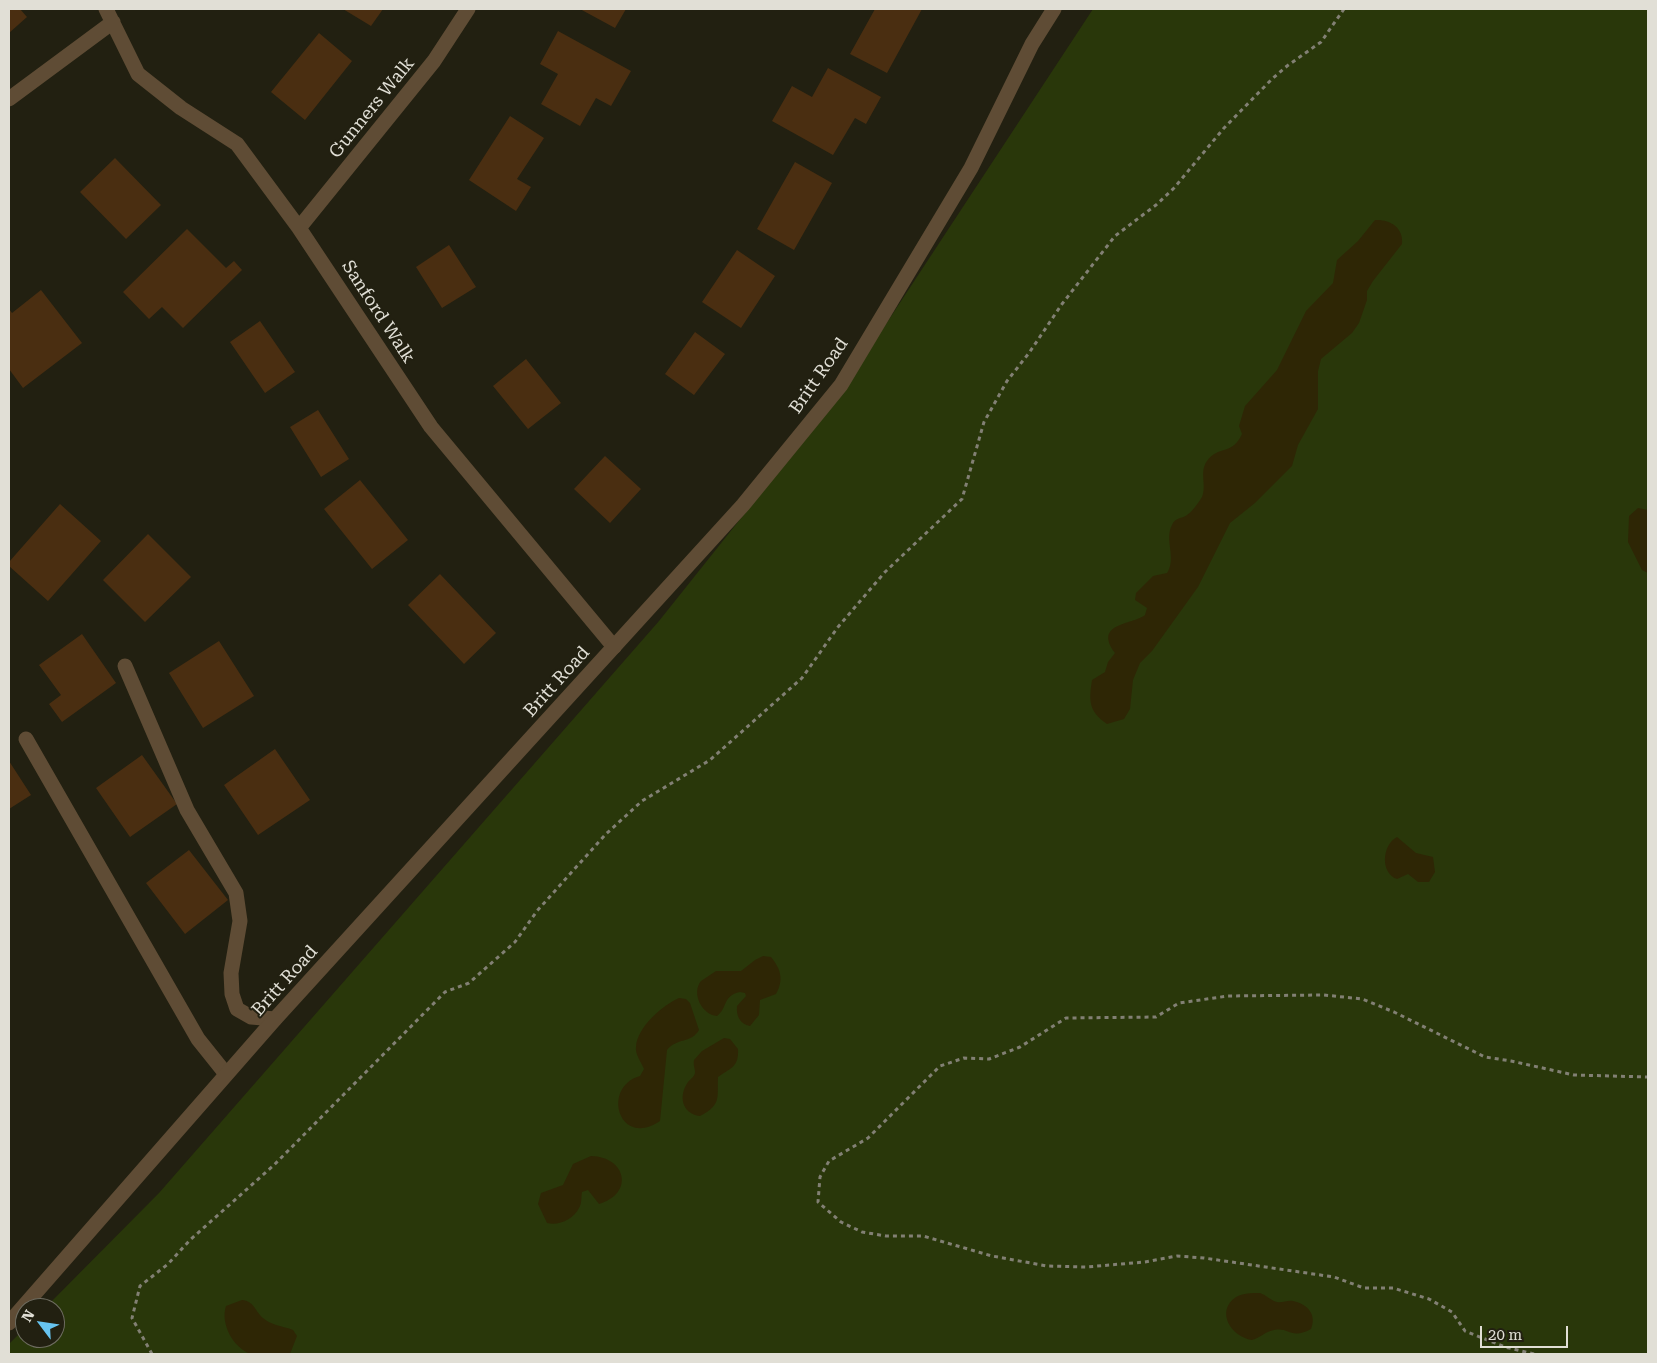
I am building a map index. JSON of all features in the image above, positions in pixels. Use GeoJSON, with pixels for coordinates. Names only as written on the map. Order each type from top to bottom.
{"type":"FeatureCollection","features":[{"type":"Feature","properties":{"kind":"street","name":"Gunners Walk"},"geometry":{"type":"LineString","coordinates":[[299,228],[434,61],[468,9]]}},
{"type":"Feature","properties":{"kind":"street","name":"Britt Road"},"geometry":{"type":"LineString","coordinates":[[9,1323],[226,1074],[743,505],[841,385],[971,168],[1032,44],[1054,9]]}},
{"type":"Feature","properties":{"kind":"street","name":"Sanford Walk"},"geometry":{"type":"LineString","coordinates":[[109,15],[138,74],[180,108],[237,144],[299,228],[431,427],[614,647]]}},
{"type":"Feature","properties":{"kind":"street"},"geometry":{"type":"LineString","coordinates":[[9,100],[109,15]]}},
{"type":"Feature","properties":{"kind":"street"},"geometry":{"type":"LineString","coordinates":[[125,666],[187,810],[236,893],[240,921],[231,972],[232,994],[237,1009],[251,1017],[276,1019]]}},
{"type":"Feature","properties":{"kind":"street"},"geometry":{"type":"LineString","coordinates":[[26,739],[198,1039],[226,1074]]}},
{"type":"Feature","properties":{"kind":"path"},"geometry":{"type":"LineString","coordinates":[[152,1354],[132,1318],[140,1286],[168,1264],[190,1240],[274,1165],[445,992],[469,984],[515,942],[550,896],[606,834],[634,807],[710,760],[802,678],[838,627],[885,572],[962,499],[984,422],[1006,381],[1030,353],[1062,304],[1115,236],[1156,205],[1174,188],[1224,128],[1272,79],[1321,42],[1344,9]]}},
{"type":"Feature","properties":{"kind":"path"},"geometry":{"type":"LineString","coordinates":[[1534,1354],[1505,1347],[1465,1331],[1452,1312],[1429,1299],[1393,1288],[1364,1288],[1334,1277],[1204,1258],[1177,1256],[1145,1262],[1096,1266],[1047,1266],[992,1256],[923,1236],[886,1236],[862,1232],[841,1222],[818,1202],[820,1177],[829,1161],[868,1138],[940,1066],[964,1058],[989,1059],[1020,1047],[1066,1018],[1156,1017],[1179,1003],[1228,996],[1324,995],[1362,999],[1394,1012],[1485,1057],[1574,1075],[1648,1077]]}},
{"type":"Feature","properties":{"kind":"green space"},"geometry":{"type":"Polygon","coordinates":[[[1093,9],[1648,9],[1648,1354],[9,1354],[9,1344],[15,1338],[15,1348],[65,1348],[65,1298],[55,1298],[159,1193],[659,621],[840,394],[1093,9]]]}},
{"type":"Feature","properties":{"kind":"sand"},"geometry":{"type":"Polygon","coordinates":[[[1375,220],[1395,225],[1401,233],[1402,244],[1367,291],[1367,300],[1359,323],[1352,333],[1321,359],[1318,371],[1318,409],[1298,445],[1292,466],[1255,503],[1230,523],[1198,587],[1152,651],[1140,663],[1133,680],[1130,709],[1124,719],[1107,724],[1093,710],[1090,693],[1092,680],[1105,672],[1108,662],[1115,653],[1109,643],[1111,630],[1145,615],[1147,608],[1135,600],[1136,593],[1153,576],[1167,573],[1171,561],[1169,537],[1172,525],[1179,518],[1189,514],[1202,497],[1204,488],[1203,474],[1207,461],[1211,456],[1229,448],[1238,441],[1242,434],[1239,426],[1245,406],[1277,370],[1306,311],[1333,283],[1337,260],[1358,241],[1375,220]]]}},
{"type":"Feature","properties":{"kind":"sand"},"geometry":{"type":"Polygon","coordinates":[[[1638,508],[1648,510],[1648,573],[1642,570],[1628,542],[1629,516],[1638,508]]]}},
{"type":"Feature","properties":{"kind":"sand"},"geometry":{"type":"Polygon","coordinates":[[[1397,837],[1416,853],[1433,857],[1435,872],[1429,882],[1418,882],[1408,874],[1397,879],[1388,871],[1385,859],[1386,852],[1388,846],[1397,837]]]}},
{"type":"Feature","properties":{"kind":"sand"},"geometry":{"type":"Polygon","coordinates":[[[763,956],[771,957],[779,970],[781,979],[776,994],[760,1000],[759,1015],[750,1026],[739,1019],[737,1013],[737,1006],[746,996],[745,993],[740,992],[730,996],[717,1016],[712,1015],[703,1008],[697,991],[701,981],[716,971],[741,971],[763,956]]]}},
{"type":"Feature","properties":{"kind":"sand"},"geometry":{"type":"Polygon","coordinates":[[[679,998],[686,999],[690,1003],[699,1030],[692,1037],[671,1046],[667,1050],[660,1121],[646,1128],[634,1127],[625,1122],[620,1113],[618,1102],[621,1092],[628,1082],[640,1076],[644,1069],[636,1052],[637,1039],[646,1025],[659,1011],[679,998]]]}},
{"type":"Feature","properties":{"kind":"sand"},"geometry":{"type":"Polygon","coordinates":[[[724,1038],[730,1039],[738,1049],[737,1060],[733,1067],[718,1077],[718,1095],[712,1108],[700,1116],[694,1115],[689,1112],[684,1104],[683,1093],[688,1082],[695,1074],[694,1060],[702,1051],[724,1038]]]}},
{"type":"Feature","properties":{"kind":"sand"},"geometry":{"type":"Polygon","coordinates":[[[591,1156],[603,1158],[619,1169],[622,1177],[618,1192],[610,1199],[599,1204],[588,1190],[582,1192],[580,1206],[574,1215],[561,1222],[547,1223],[538,1204],[541,1193],[563,1185],[573,1164],[591,1156]]]}},
{"type":"Feature","properties":{"kind":"sand"},"geometry":{"type":"Polygon","coordinates":[[[1260,1293],[1277,1302],[1298,1302],[1307,1307],[1313,1319],[1311,1329],[1299,1333],[1274,1330],[1252,1340],[1238,1334],[1228,1323],[1226,1316],[1230,1303],[1236,1297],[1242,1295],[1260,1293]]]}},
{"type":"Feature","properties":{"kind":"sand"},"geometry":{"type":"Polygon","coordinates":[[[242,1300],[252,1304],[266,1320],[293,1330],[297,1336],[290,1354],[255,1355],[245,1351],[234,1341],[225,1320],[226,1306],[242,1300]]]}},
{"type":"Feature","properties":{"kind":"building"},"geometry":{"type":"Polygon","coordinates":[[[9,9],[20,9],[27,17],[9,33],[9,9]]]}},
{"type":"Feature","properties":{"kind":"building"},"geometry":{"type":"Polygon","coordinates":[[[343,9],[383,9],[371,26],[343,9]]]}},
{"type":"Feature","properties":{"kind":"building"},"geometry":{"type":"Polygon","coordinates":[[[580,9],[626,9],[615,28],[580,9]]]}},
{"type":"Feature","properties":{"kind":"building"},"geometry":{"type":"Polygon","coordinates":[[[875,9],[922,9],[887,73],[850,54],[875,9]]]}},
{"type":"Feature","properties":{"kind":"building"},"geometry":{"type":"Polygon","coordinates":[[[558,31],[631,71],[611,106],[596,98],[580,126],[541,104],[558,74],[540,64],[558,31]]]}},
{"type":"Feature","properties":{"kind":"building"},"geometry":{"type":"Polygon","coordinates":[[[319,33],[352,61],[305,120],[271,92],[319,33]]]}},
{"type":"Feature","properties":{"kind":"building"},"geometry":{"type":"Polygon","coordinates":[[[828,68],[881,97],[866,124],[855,118],[833,155],[772,121],[792,86],[812,97],[828,68]]]}},
{"type":"Feature","properties":{"kind":"building"},"geometry":{"type":"Polygon","coordinates":[[[510,116],[544,138],[517,179],[531,187],[516,211],[469,180],[510,116]]]}},
{"type":"Feature","properties":{"kind":"building"},"geometry":{"type":"Polygon","coordinates":[[[115,158],[161,205],[126,239],[80,192],[115,158]]]}},
{"type":"Feature","properties":{"kind":"building"},"geometry":{"type":"Polygon","coordinates":[[[795,162],[832,183],[794,250],[757,229],[795,162]]]}},
{"type":"Feature","properties":{"kind":"building"},"geometry":{"type":"Polygon","coordinates":[[[187,229],[226,268],[234,261],[242,270],[183,328],[162,307],[149,319],[123,292],[187,229]]]}},
{"type":"Feature","properties":{"kind":"building"},"geometry":{"type":"Polygon","coordinates":[[[449,245],[476,287],[442,308],[416,267],[449,245]]]}},
{"type":"Feature","properties":{"kind":"building"},"geometry":{"type":"Polygon","coordinates":[[[737,250],[775,276],[741,328],[702,302],[737,250]]]}},
{"type":"Feature","properties":{"kind":"building"},"geometry":{"type":"Polygon","coordinates":[[[41,290],[82,343],[23,388],[9,369],[9,309],[12,313],[41,290]]]}},
{"type":"Feature","properties":{"kind":"building"},"geometry":{"type":"Polygon","coordinates":[[[260,321],[295,372],[265,393],[230,342],[260,321]]]}},
{"type":"Feature","properties":{"kind":"building"},"geometry":{"type":"Polygon","coordinates":[[[695,332],[725,354],[694,395],[665,374],[695,332]]]}},
{"type":"Feature","properties":{"kind":"building"},"geometry":{"type":"Polygon","coordinates":[[[526,359],[561,403],[528,429],[493,386],[526,359]]]}},
{"type":"Feature","properties":{"kind":"building"},"geometry":{"type":"Polygon","coordinates":[[[318,410],[349,459],[321,477],[290,427],[318,410]]]}},
{"type":"Feature","properties":{"kind":"building"},"geometry":{"type":"Polygon","coordinates":[[[605,456],[641,489],[610,523],[574,489],[605,456]]]}},
{"type":"Feature","properties":{"kind":"building"},"geometry":{"type":"Polygon","coordinates":[[[360,480],[408,540],[372,569],[324,509],[360,480]]]}},
{"type":"Feature","properties":{"kind":"building"},"geometry":{"type":"Polygon","coordinates":[[[60,504],[101,541],[48,601],[9,566],[9,562],[60,504]]]}},
{"type":"Feature","properties":{"kind":"building"},"geometry":{"type":"Polygon","coordinates":[[[148,534],[191,577],[145,622],[103,580],[148,534]]]}},
{"type":"Feature","properties":{"kind":"building"},"geometry":{"type":"Polygon","coordinates":[[[440,574],[496,633],[464,664],[408,605],[440,574]]]}},
{"type":"Feature","properties":{"kind":"building"},"geometry":{"type":"Polygon","coordinates":[[[82,634],[116,683],[62,722],[49,704],[61,695],[39,665],[82,634]]]}},
{"type":"Feature","properties":{"kind":"building"},"geometry":{"type":"Polygon","coordinates":[[[219,641],[254,696],[203,728],[169,673],[219,641]]]}},
{"type":"Feature","properties":{"kind":"building"},"geometry":{"type":"Polygon","coordinates":[[[275,749],[310,800],[258,835],[224,785],[275,749]]]}},
{"type":"Feature","properties":{"kind":"building"},"geometry":{"type":"Polygon","coordinates":[[[142,755],[177,804],[130,837],[96,788],[142,755]]]}},
{"type":"Feature","properties":{"kind":"building"},"geometry":{"type":"Polygon","coordinates":[[[9,761],[31,795],[9,809],[9,761]]]}},
{"type":"Feature","properties":{"kind":"building"},"geometry":{"type":"Polygon","coordinates":[[[189,850],[228,900],[185,934],[146,883],[189,850]]]}}]}
